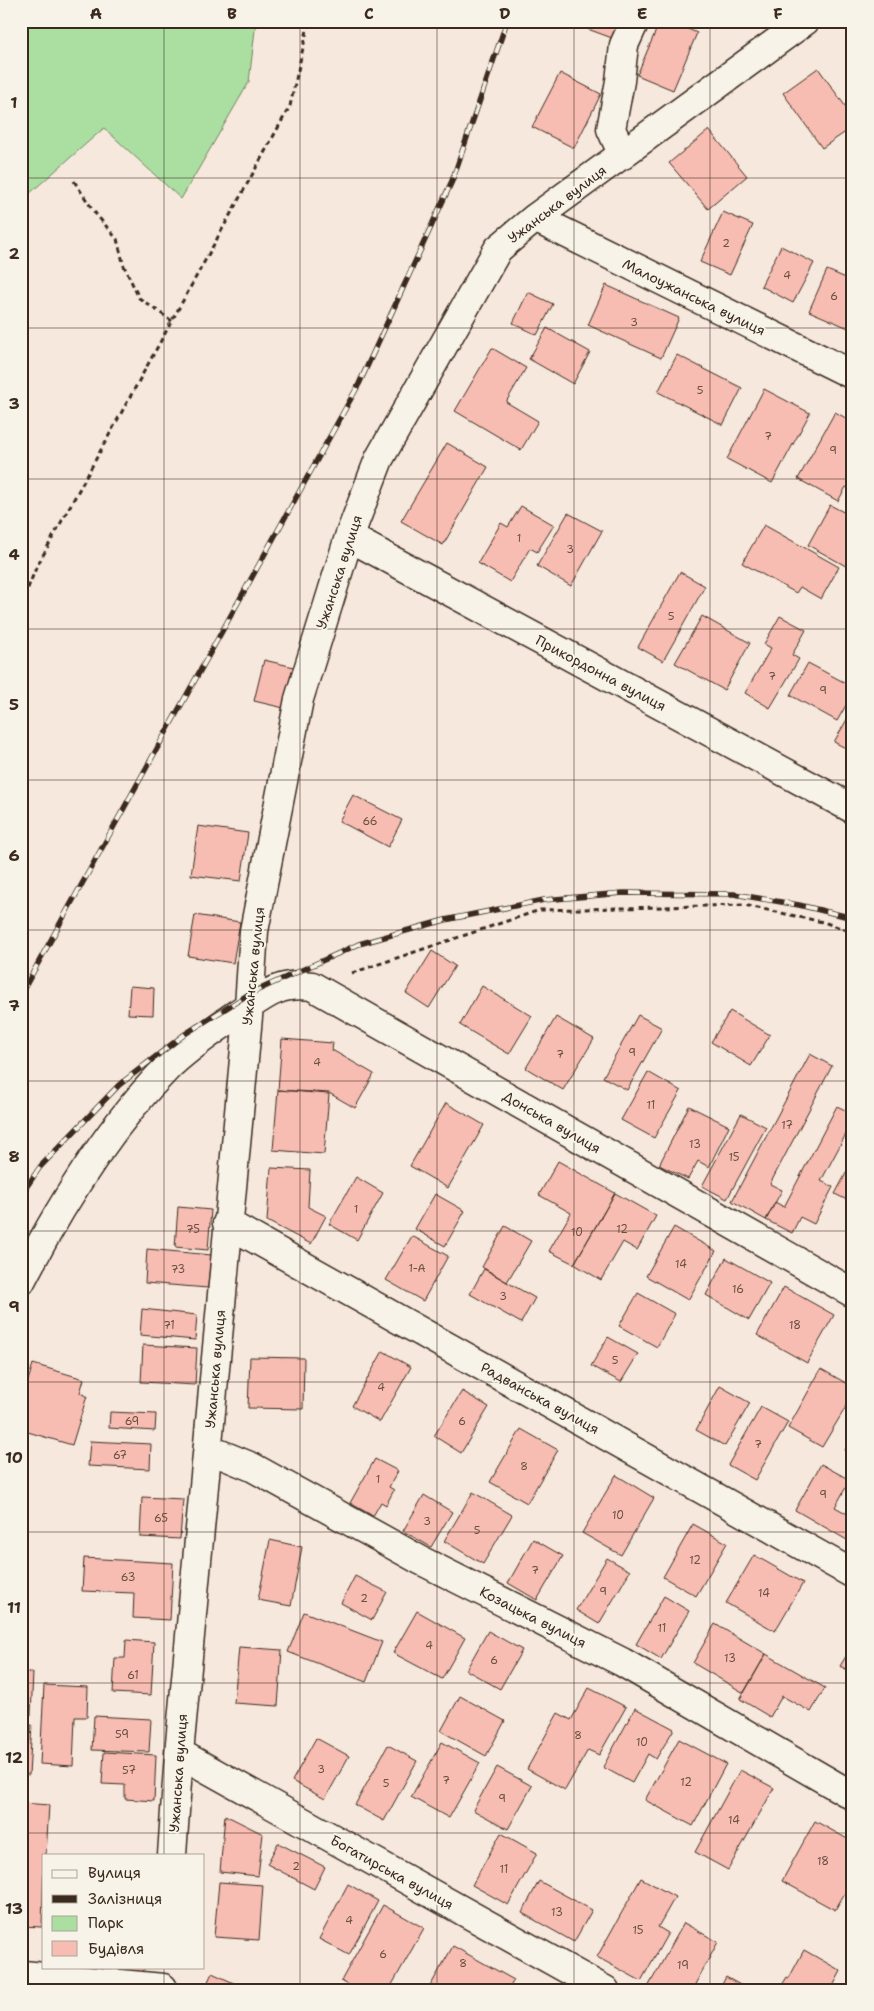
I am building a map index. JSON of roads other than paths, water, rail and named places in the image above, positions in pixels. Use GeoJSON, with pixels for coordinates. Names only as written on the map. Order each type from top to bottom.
{"type":"FeatureCollection","features":[{"type":"Feature","properties":{"kind":"street"},"geometry":{"type":"LineString","coordinates":[[623,154],[611,129],[620,82],[624,45],[635,21]]}},
{"type":"Feature","properties":{"kind":"street","name":"Ужанська вулиця"},"geometry":{"type":"LineString","coordinates":[[172,1854],[179,1754],[249,1006],[254,931],[298,699],[349,537],[379,459],[498,249],[535,218],[804,21]]}},
{"type":"Feature","properties":{"kind":"street","name":"Малоужанська вулиця"},"geometry":{"type":"LineString","coordinates":[[535,218],[853,376]]}},
{"type":"Feature","properties":{"kind":"street","name":"Прикордонна вулиця"},"geometry":{"type":"LineString","coordinates":[[349,537],[853,808]]}},
{"type":"Feature","properties":{"kind":"street","name":"Донська вулиця"},"geometry":{"type":"LineString","coordinates":[[249,1006],[281,986],[298,984],[312,986],[853,1293]]}},
{"type":"Feature","properties":{"kind":"street"},"geometry":{"type":"LineString","coordinates":[[21,1280],[47,1230],[93,1158],[146,1091],[168,1067],[209,1033],[249,1006]]}},
{"type":"Feature","properties":{"kind":"street","name":"Радванська вулиця"},"geometry":{"type":"LineString","coordinates":[[228,1222],[853,1574]]}},
{"type":"Feature","properties":{"kind":"street","name":"Козацька вулиця"},"geometry":{"type":"LineString","coordinates":[[208,1449],[252,1467],[420,1560],[622,1662],[853,1796]]}},
{"type":"Feature","properties":{"kind":"street","name":"Богатирська вулиця"},"geometry":{"type":"LineString","coordinates":[[179,1754],[605,1990]]}},
{"type":"Feature","properties":{"kind":"street"},"geometry":{"type":"LineString","coordinates":[[22,1990],[23,1975],[164,1982]]}},
{"type":"Feature","properties":{"kind":"railway"},"geometry":{"type":"LineString","coordinates":[[21,994],[359,384],[452,181],[507,21]]}},
{"type":"Feature","properties":{"kind":"railway"},"geometry":{"type":"LineString","coordinates":[[21,1195],[40,1167],[119,1085],[185,1034],[249,994],[359,944],[445,920],[544,900],[623,893],[734,894],[799,905],[853,918]]}}]}
